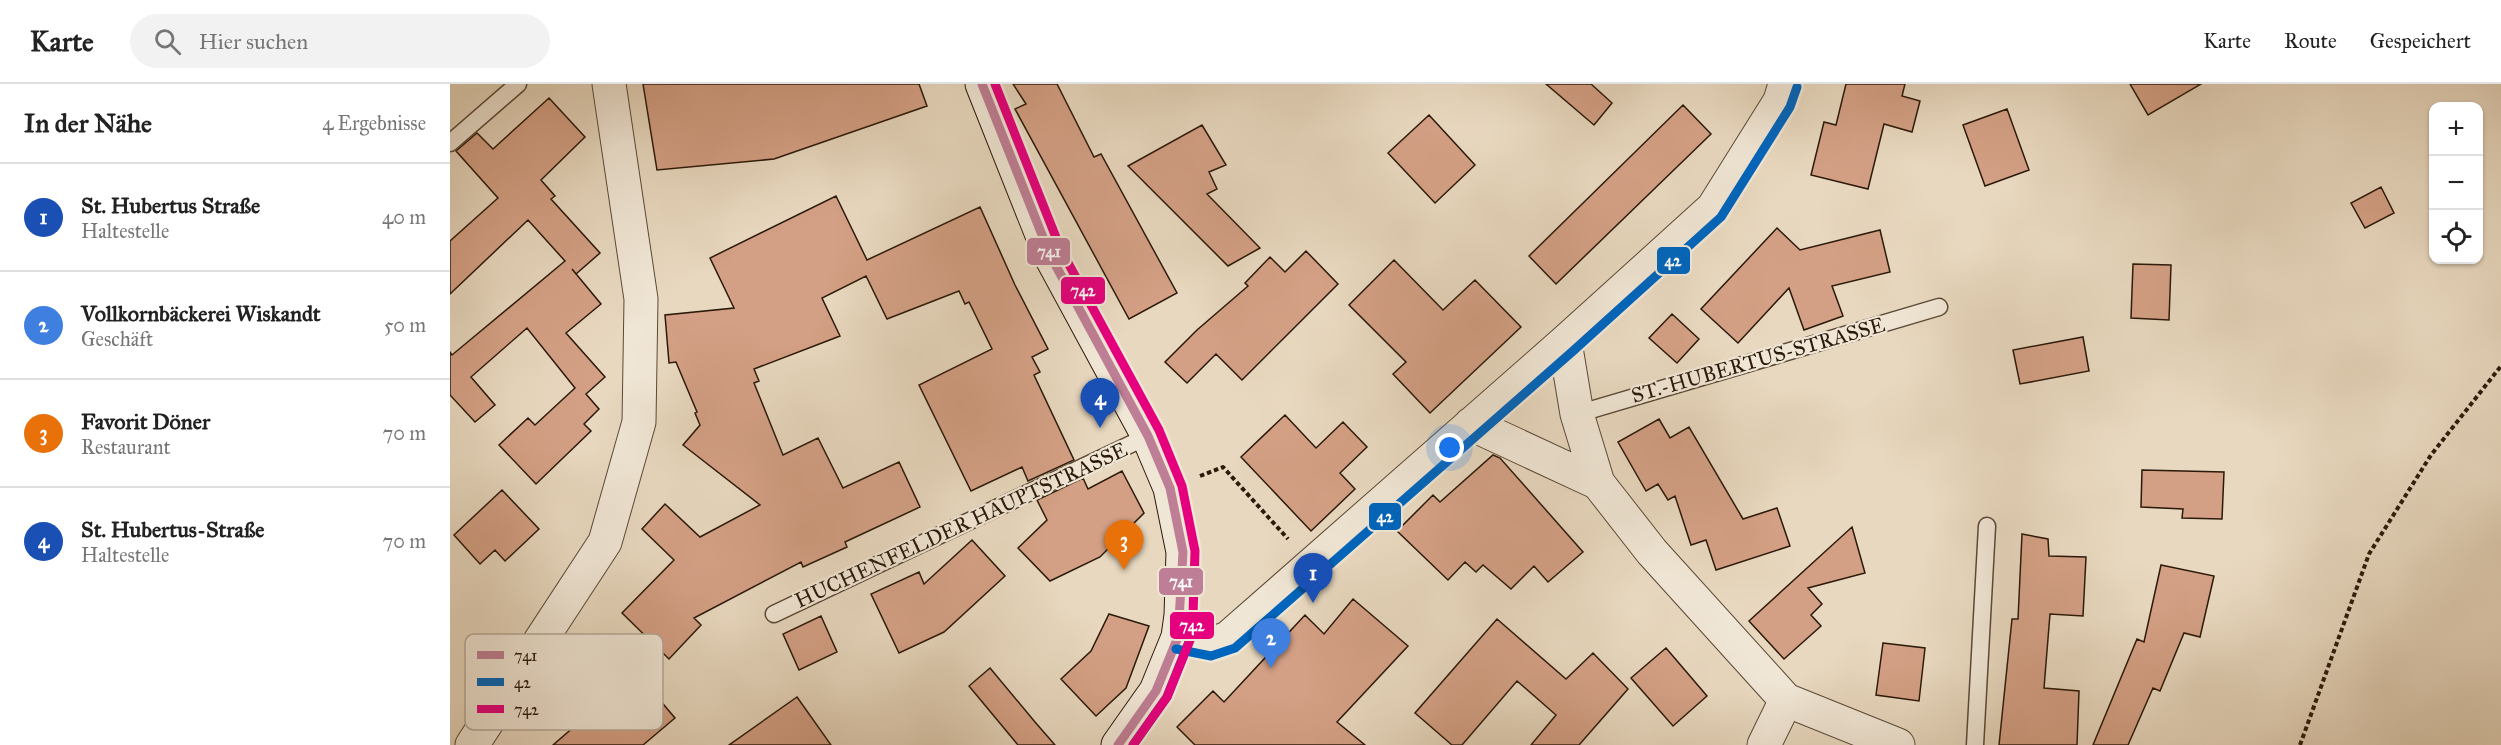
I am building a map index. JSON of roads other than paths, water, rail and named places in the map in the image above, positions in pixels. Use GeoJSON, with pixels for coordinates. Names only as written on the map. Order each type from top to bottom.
{"type":"FeatureCollection","features":[{"type":"Feature","properties":{"kind":"street"},"geometry":{"type":"LineString","coordinates":[[545,634],[605,542],[639,422],[641,299],[609,84]]}},
{"type":"Feature","properties":{"kind":"street","name":"HUCHENFELDER HAUPTSTRASSE"},"geometry":{"type":"LineString","coordinates":[[982,84],[1050,255],[1148,436],[1170,488],[1183,552],[1178,637],[1156,691],[1119,745]]}},
{"type":"Feature","properties":{"kind":"street"},"geometry":{"type":"LineString","coordinates":[[1178,637],[1211,644],[1228,638],[1564,342],[1713,207],[1775,90]]}},
{"type":"Feature","properties":{"kind":"street"},"geometry":{"type":"LineString","coordinates":[[1564,342],[1577,414],[1598,483],[1652,552],[1786,700],[1898,745]]}},
{"type":"Feature","properties":{"kind":"street"},"geometry":{"type":"LineString","coordinates":[[1471,424],[1598,483]]}},
{"type":"Feature","properties":{"kind":"street"},"geometry":{"type":"LineString","coordinates":[[1764,745],[1786,700]]}},
{"type":"Feature","properties":{"kind":"street"},"geometry":{"type":"LineString","coordinates":[[472,745],[482,730]]}},
{"type":"Feature","properties":{"kind":"lane"},"geometry":{"type":"LineString","coordinates":[[450,143],[518,84]]}},
{"type":"Feature","properties":{"kind":"lane","name":"ST.-HUBERTUS-STRASSE"},"geometry":{"type":"LineString","coordinates":[[1577,414],[1939,307]]}},
{"type":"Feature","properties":{"kind":"lane","name":"HUCHENFELDER HAUPTSTRASSE"},"geometry":{"type":"LineString","coordinates":[[774,614],[1148,436]]}},
{"type":"Feature","properties":{"kind":"lane"},"geometry":{"type":"LineString","coordinates":[[1975,745],[1987,526]]}},
{"type":"Feature","properties":{"kind":"place","name":"St. Hubertus-Straße"},"geometry":{"type":"Point","coordinates":[1100,428]}},
{"type":"Feature","properties":{"kind":"place","name":"Favorit Döner"},"geometry":{"type":"Point","coordinates":[1124,570]}},
{"type":"Feature","properties":{"kind":"place","name":"St. Hubertus Straße"},"geometry":{"type":"Point","coordinates":[1313,603]}},
{"type":"Feature","properties":{"kind":"place","name":"Vollkornbäckerei Wiskandt"},"geometry":{"type":"Point","coordinates":[1271,668]}}]}
